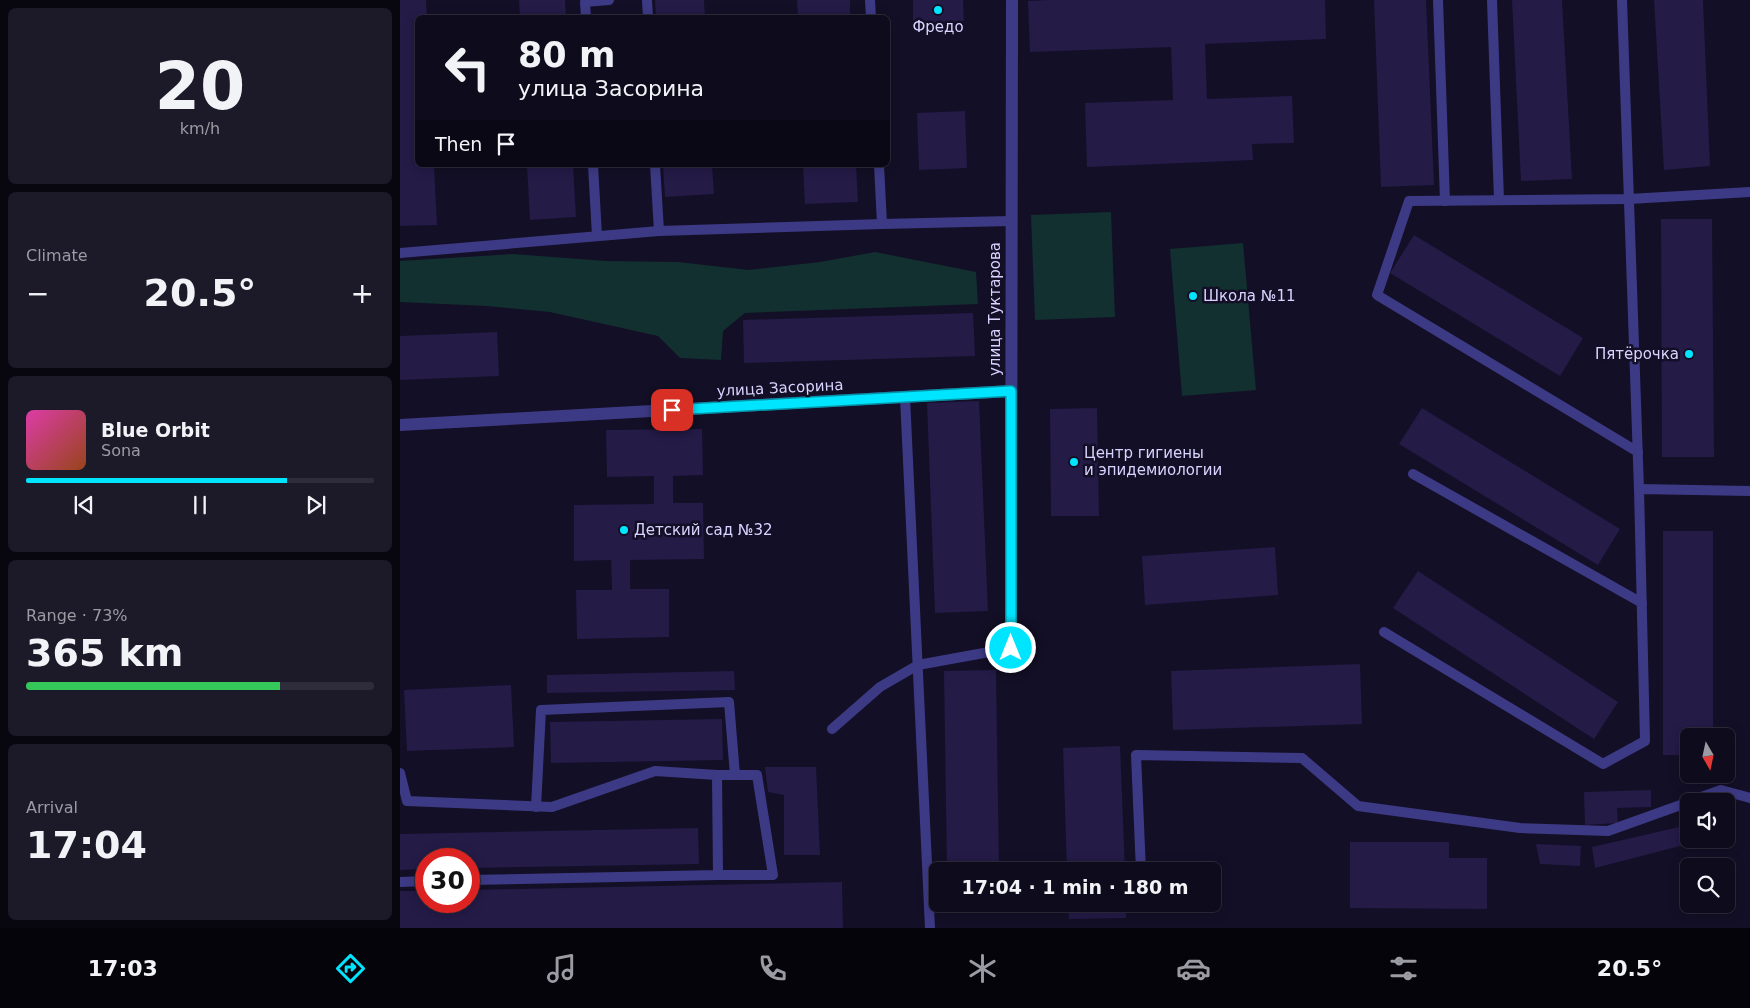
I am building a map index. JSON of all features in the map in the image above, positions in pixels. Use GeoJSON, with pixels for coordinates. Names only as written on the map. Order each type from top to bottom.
{"type":"FeatureCollection","features":[{"type":"Feature","properties":{"kind":"street","name":"улица Туктарова"},"geometry":{"type":"LineString","coordinates":[[1011,648],[1012,0]]}},
{"type":"Feature","properties":{"kind":"street","name":"улица Засорина"},"geometry":{"type":"LineString","coordinates":[[400,425],[1011,391]]}},
{"type":"Feature","properties":{"kind":"lane"},"geometry":{"type":"LineString","coordinates":[[586,15],[585,2],[609,0]]}},
{"type":"Feature","properties":{"kind":"lane"},"geometry":{"type":"LineString","coordinates":[[647,0],[648,15]]}},
{"type":"Feature","properties":{"kind":"lane"},"geometry":{"type":"LineString","coordinates":[[870,0],[871,15]]}},
{"type":"Feature","properties":{"kind":"lane"},"geometry":{"type":"LineString","coordinates":[[1438,0],[1445,201]]}},
{"type":"Feature","properties":{"kind":"lane"},"geometry":{"type":"LineString","coordinates":[[1492,0],[1499,200]]}},
{"type":"Feature","properties":{"kind":"lane"},"geometry":{"type":"LineString","coordinates":[[1384,632],[1604,764],[1645,741],[1638,452],[1622,0]]}},
{"type":"Feature","properties":{"kind":"lane"},"geometry":{"type":"LineString","coordinates":[[593,167],[597,236]]}},
{"type":"Feature","properties":{"kind":"lane"},"geometry":{"type":"LineString","coordinates":[[656,167],[659,231]]}},
{"type":"Feature","properties":{"kind":"lane"},"geometry":{"type":"LineString","coordinates":[[879,167],[882,224]]}},
{"type":"Feature","properties":{"kind":"lane"},"geometry":{"type":"LineString","coordinates":[[1638,452],[1377,295],[1409,201],[1629,200],[1750,192]]}},
{"type":"Feature","properties":{"kind":"lane"},"geometry":{"type":"LineString","coordinates":[[400,253],[659,231],[1011,221]]}},
{"type":"Feature","properties":{"kind":"lane"},"geometry":{"type":"LineString","coordinates":[[905,397],[930,928]]}},
{"type":"Feature","properties":{"kind":"lane"},"geometry":{"type":"LineString","coordinates":[[1413,474],[1642,603]]}},
{"type":"Feature","properties":{"kind":"lane"},"geometry":{"type":"LineString","coordinates":[[1639,489],[1750,491]]}},
{"type":"Feature","properties":{"kind":"lane"},"geometry":{"type":"LineString","coordinates":[[832,729],[880,687],[918,665],[1011,648]]}},
{"type":"Feature","properties":{"kind":"lane"},"geometry":{"type":"LineString","coordinates":[[536,807],[541,710],[729,702],[735,775]]}},
{"type":"Feature","properties":{"kind":"lane"},"geometry":{"type":"LineString","coordinates":[[1141,862],[1136,755],[1302,758],[1358,806],[1520,828],[1608,831],[1680,805]]}},
{"type":"Feature","properties":{"kind":"lane"},"geometry":{"type":"LineString","coordinates":[[400,773],[407,802],[536,807],[552,807],[655,771],[717,775],[757,775],[773,876],[718,875],[480,880]]}},
{"type":"Feature","properties":{"kind":"lane"},"geometry":{"type":"LineString","coordinates":[[717,775],[718,875]]}},
{"type":"Feature","properties":{"kind":"lane"},"geometry":{"type":"LineString","coordinates":[[1713,793],[1721,790],[1732,793]]}},
{"type":"Feature","properties":{"kind":"lane"},"geometry":{"type":"LineString","coordinates":[[1735,794],[1750,798]]}},
{"type":"Feature","properties":{"kind":"lane"},"geometry":{"type":"LineString","coordinates":[[400,882],[415,881]]}},
{"type":"Feature","properties":{"kind":"green space"},"geometry":{"type":"Polygon","coordinates":[[[1111,212],[1115,317],[1035,320],[1031,215],[1111,212]]]}},
{"type":"Feature","properties":{"kind":"green space"},"geometry":{"type":"Polygon","coordinates":[[[1243,243],[1256,390],[1182,396],[1170,249],[1243,243]]]}},
{"type":"Feature","properties":{"kind":"green space"},"geometry":{"type":"Polygon","coordinates":[[[875,252],[976,272],[978,304],[745,313],[723,331],[721,360],[680,358],[658,336],[550,312],[487,306],[400,302],[400,261],[513,254],[606,261],[678,262],[749,270],[820,262],[875,252]]]}},
{"type":"Feature","properties":{"kind":"building"},"geometry":{"type":"Polygon","coordinates":[[[400,0],[426,0],[427,15],[415,15],[415,167],[434,167],[437,225],[400,226],[400,0]]]}},
{"type":"Feature","properties":{"kind":"building"},"geometry":{"type":"Polygon","coordinates":[[[519,0],[565,0],[566,15],[520,15],[519,0]]]}},
{"type":"Feature","properties":{"kind":"building"},"geometry":{"type":"Polygon","coordinates":[[[655,0],[704,0],[705,15],[656,15],[655,0]]]}},
{"type":"Feature","properties":{"kind":"building"},"geometry":{"type":"Polygon","coordinates":[[[797,0],[850,0],[850,15],[798,15],[797,0]]]}},
{"type":"Feature","properties":{"kind":"building","name":"Фредо"},"geometry":{"type":"Polygon","coordinates":[[[913,0],[963,0],[964,21],[913,23],[913,0]]]}},
{"type":"Feature","properties":{"kind":"building"},"geometry":{"type":"Polygon","coordinates":[[[1325,0],[1326,39],[1205,44],[1207,99],[1292,96],[1294,143],[1252,144],[1253,160],[1087,167],[1085,103],[1173,100],[1171,47],[1030,52],[1028,1],[1325,0]]]}},
{"type":"Feature","properties":{"kind":"building"},"geometry":{"type":"Polygon","coordinates":[[[1374,0],[1426,0],[1434,185],[1381,187],[1374,0]]]}},
{"type":"Feature","properties":{"kind":"building"},"geometry":{"type":"Polygon","coordinates":[[[1512,0],[1562,0],[1572,179],[1521,181],[1512,0]]]}},
{"type":"Feature","properties":{"kind":"building"},"geometry":{"type":"Polygon","coordinates":[[[1654,0],[1703,0],[1710,166],[1664,170],[1654,0]]]}},
{"type":"Feature","properties":{"kind":"building"},"geometry":{"type":"Polygon","coordinates":[[[965,111],[967,168],[919,170],[917,113],[965,111]]]}},
{"type":"Feature","properties":{"kind":"building"},"geometry":{"type":"Polygon","coordinates":[[[527,167],[573,167],[576,217],[530,220],[527,167]]]}},
{"type":"Feature","properties":{"kind":"building"},"geometry":{"type":"Polygon","coordinates":[[[663,167],[712,167],[714,194],[665,197],[663,167]]]}},
{"type":"Feature","properties":{"kind":"building"},"geometry":{"type":"Polygon","coordinates":[[[803,167],[856,167],[858,202],[805,204],[803,167]]]}},
{"type":"Feature","properties":{"kind":"building"},"geometry":{"type":"Polygon","coordinates":[[[1661,219],[1712,219],[1714,457],[1662,457],[1661,219]]]}},
{"type":"Feature","properties":{"kind":"building"},"geometry":{"type":"Polygon","coordinates":[[[1414,235],[1583,338],[1560,376],[1390,273],[1414,235]]]}},
{"type":"Feature","properties":{"kind":"building"},"geometry":{"type":"Polygon","coordinates":[[[973,313],[975,356],[744,363],[743,320],[973,313]]]}},
{"type":"Feature","properties":{"kind":"building"},"geometry":{"type":"Polygon","coordinates":[[[497,332],[499,376],[400,380],[400,336],[497,332]]]}},
{"type":"Feature","properties":{"kind":"building"},"geometry":{"type":"Polygon","coordinates":[[[979,401],[988,611],[935,613],[927,403],[979,401]]]}},
{"type":"Feature","properties":{"kind":"building","name":"Центр гигиены и эпидемиологии"},"geometry":{"type":"Polygon","coordinates":[[[1097,408],[1099,516],[1051,516],[1050,409],[1097,408]]]}},
{"type":"Feature","properties":{"kind":"building"},"geometry":{"type":"Polygon","coordinates":[[[1422,408],[1620,529],[1598,565],[1399,444],[1422,408]]]}},
{"type":"Feature","properties":{"kind":"building"},"geometry":{"type":"Polygon","coordinates":[[[702,429],[703,475],[673,476],[673,503],[703,503],[704,559],[630,560],[630,589],[669,589],[669,637],[577,639],[576,590],[612,590],[611,560],[574,561],[574,505],[654,504],[654,476],[607,477],[606,430],[702,429]]]}},
{"type":"Feature","properties":{"kind":"building"},"geometry":{"type":"Polygon","coordinates":[[[1663,531],[1713,531],[1713,728],[1680,728],[1680,755],[1663,755],[1663,531]]]}},
{"type":"Feature","properties":{"kind":"building"},"geometry":{"type":"Polygon","coordinates":[[[1275,547],[1278,595],[1145,605],[1142,556],[1275,547]]]}},
{"type":"Feature","properties":{"kind":"building"},"geometry":{"type":"Polygon","coordinates":[[[1418,571],[1618,702],[1594,739],[1393,608],[1418,571]]]}},
{"type":"Feature","properties":{"kind":"building"},"geometry":{"type":"Polygon","coordinates":[[[1360,664],[1362,724],[1173,730],[1171,671],[1360,664]]]}},
{"type":"Feature","properties":{"kind":"building"},"geometry":{"type":"Polygon","coordinates":[[[996,670],[999,862],[947,862],[944,671],[996,670]]]}},
{"type":"Feature","properties":{"kind":"building"},"geometry":{"type":"Polygon","coordinates":[[[734,671],[735,690],[547,693],[547,675],[734,671]]]}},
{"type":"Feature","properties":{"kind":"building"},"geometry":{"type":"Polygon","coordinates":[[[511,685],[514,747],[407,751],[404,690],[511,685]]]}},
{"type":"Feature","properties":{"kind":"building"},"geometry":{"type":"Polygon","coordinates":[[[722,719],[723,760],[551,763],[550,722],[722,719]]]}},
{"type":"Feature","properties":{"kind":"building"},"geometry":{"type":"Polygon","coordinates":[[[1120,746],[1125,862],[1067,862],[1063,748],[1120,746]]]}},
{"type":"Feature","properties":{"kind":"building"},"geometry":{"type":"Polygon","coordinates":[[[765,767],[816,767],[820,855],[784,855],[784,795],[768,792],[765,767]]]}},
{"type":"Feature","properties":{"kind":"building"},"geometry":{"type":"Polygon","coordinates":[[[1651,790],[1651,807],[1617,808],[1618,823],[1585,825],[1584,792],[1651,790]]]}},
{"type":"Feature","properties":{"kind":"building"},"geometry":{"type":"Polygon","coordinates":[[[1679,815],[1680,846],[1595,868],[1592,847],[1679,827],[1679,815]]]}},
{"type":"Feature","properties":{"kind":"building"},"geometry":{"type":"Polygon","coordinates":[[[698,828],[699,864],[480,868],[480,848],[415,848],[415,869],[400,870],[400,834],[698,828]]]}},
{"type":"Feature","properties":{"kind":"building"},"geometry":{"type":"Polygon","coordinates":[[[1350,842],[1449,842],[1449,858],[1487,858],[1487,909],[1350,908],[1350,842]]]}},
{"type":"Feature","properties":{"kind":"building"},"geometry":{"type":"Polygon","coordinates":[[[1536,844],[1581,846],[1580,866],[1540,864],[1536,844]]]}},
{"type":"Feature","properties":{"kind":"building"},"geometry":{"type":"Polygon","coordinates":[[[842,882],[843,928],[400,928],[400,891],[415,891],[415,913],[480,913],[480,890],[842,882]]]}},
{"type":"Feature","properties":{"kind":"building"},"geometry":{"type":"Polygon","coordinates":[[[1069,912],[1126,912],[1126,918],[1069,919],[1069,912]]]}},
{"type":"Feature","properties":{"kind":"place","name":"Фредо"},"geometry":{"type":"Point","coordinates":[938,10]}},
{"type":"Feature","properties":{"kind":"place","name":"Школа №11"},"geometry":{"type":"Point","coordinates":[1193,296]}},
{"type":"Feature","properties":{"kind":"place","name":"Пятёрочка"},"geometry":{"type":"Point","coordinates":[1689,354]}},
{"type":"Feature","properties":{"kind":"place","name":"Центр гигиены и эпидемиологии"},"geometry":{"type":"Point","coordinates":[1074,462]}},
{"type":"Feature","properties":{"kind":"place","name":"Детский сад №32"},"geometry":{"type":"Point","coordinates":[624,530]}},
{"type":"Feature","properties":{"kind":"route"},"geometry":{"type":"LineString","coordinates":[[672,410],[1011,391],[1011,648]]}}]}
